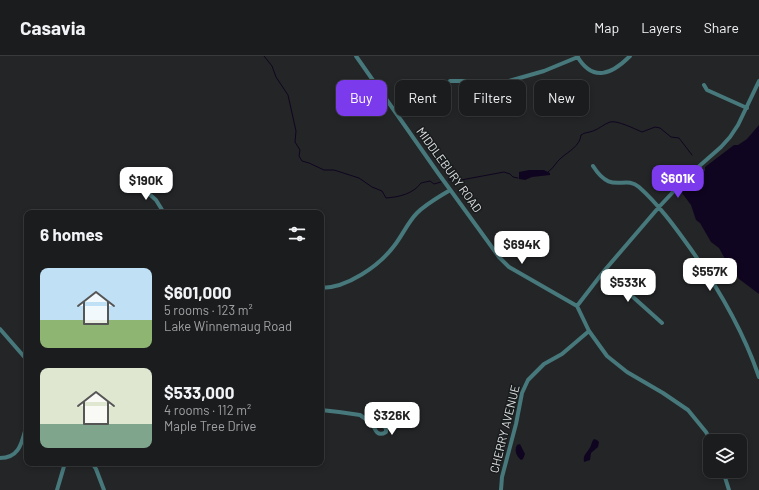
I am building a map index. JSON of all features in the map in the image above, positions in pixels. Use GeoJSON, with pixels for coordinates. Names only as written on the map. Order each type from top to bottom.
{"type":"FeatureCollection","features":[{"type":"Feature","properties":{"kind":"street","name":"MIDDLEBURY ROAD"},"geometry":{"type":"LineString","coordinates":[[356,56],[499,257],[509,267],[577,306]]}},
{"type":"Feature","properties":{"kind":"street"},"geometry":{"type":"LineString","coordinates":[[451,81],[509,80],[524,78],[578,56],[584,66],[596,73],[607,72],[620,66],[630,56]]}},
{"type":"Feature","properties":{"kind":"street"},"geometry":{"type":"LineString","coordinates":[[707,434],[688,410],[669,396],[627,372],[608,356],[589,331],[577,306],[604,271],[659,207],[688,176],[721,147],[730,137],[747,108],[759,81]]}},
{"type":"Feature","properties":{"kind":"street"},"geometry":{"type":"LineString","coordinates":[[704,85],[707,90],[747,108]]}},
{"type":"Feature","properties":{"kind":"street"},"geometry":{"type":"LineString","coordinates":[[593,166],[599,175],[607,181],[612,183],[636,184],[659,207],[684,239],[722,297],[748,346],[759,377]]}},
{"type":"Feature","properties":{"kind":"street"},"geometry":{"type":"LineString","coordinates":[[137,183],[156,200],[162,210]]}},
{"type":"Feature","properties":{"kind":"street"},"geometry":{"type":"LineString","coordinates":[[324,288],[330,288],[346,283],[367,270],[393,248],[417,213],[450,190]]}},
{"type":"Feature","properties":{"kind":"street"},"geometry":{"type":"LineString","coordinates":[[604,271],[662,323]]}},
{"type":"Feature","properties":{"kind":"street"},"geometry":{"type":"LineString","coordinates":[[0,329],[24,357]]}},
{"type":"Feature","properties":{"kind":"street","name":"CHERRY AVENUE"},"geometry":{"type":"LineString","coordinates":[[501,490],[502,477],[522,393],[528,380],[544,364],[562,354],[589,331]]}},
{"type":"Feature","properties":{"kind":"street"},"geometry":{"type":"LineString","coordinates":[[324,410],[360,415],[373,424]]}},
{"type":"Feature","properties":{"kind":"street"},"geometry":{"type":"LineString","coordinates":[[0,458],[6,458],[14,454],[19,449],[24,433]]}},
{"type":"Feature","properties":{"kind":"street"},"geometry":{"type":"LineString","coordinates":[[57,490],[64,466]]}},
{"type":"Feature","properties":{"kind":"street"},"geometry":{"type":"LineString","coordinates":[[94,466],[104,490]]}},
{"type":"Feature","properties":{"kind":"street"},"geometry":{"type":"LineString","coordinates":[[725,478],[729,490]]}},
{"type":"Feature","properties":{"kind":"shaded area"},"geometry":{"type":"Polygon","coordinates":[[[759,125],[759,294],[739,279],[730,268],[719,248],[711,242],[700,223],[696,220],[691,205],[682,193],[684,185],[700,172],[705,171],[705,167],[734,145],[738,145],[747,139],[759,125]]]}},
{"type":"Feature","properties":{"kind":"shaded area"},"geometry":{"type":"Polygon","coordinates":[[[544,170],[550,173],[550,175],[532,177],[525,180],[519,179],[519,172],[544,170]]]}},
{"type":"Feature","properties":{"kind":"shaded area"},"geometry":{"type":"Polygon","coordinates":[[[594,439],[599,442],[598,447],[591,453],[590,460],[584,462],[584,456],[594,439]]]}},
{"type":"Feature","properties":{"kind":"shaded area"},"geometry":{"type":"Polygon","coordinates":[[[520,444],[525,454],[521,460],[516,451],[517,445],[520,444]]]}},
{"type":"Feature","properties":{"kind":"waterway"},"geometry":{"type":"LineString","coordinates":[[264,56],[272,66],[276,77],[288,95],[296,131],[295,142],[300,150],[299,156],[302,161],[324,170],[334,170],[359,178],[372,187],[382,191],[386,198],[396,197],[410,192],[421,183],[430,181],[434,184],[441,182]]}},
{"type":"Feature","properties":{"kind":"waterway"},"geometry":{"type":"LineString","coordinates":[[548,172],[559,160],[574,148],[579,142],[581,135],[591,132],[610,122],[621,123],[642,132],[655,127],[660,128],[671,137],[679,138],[692,155]]}},
{"type":"Feature","properties":{"kind":"waterway"},"geometry":{"type":"LineString","coordinates":[[449,180],[461,180],[504,172],[518,178]]}}]}
